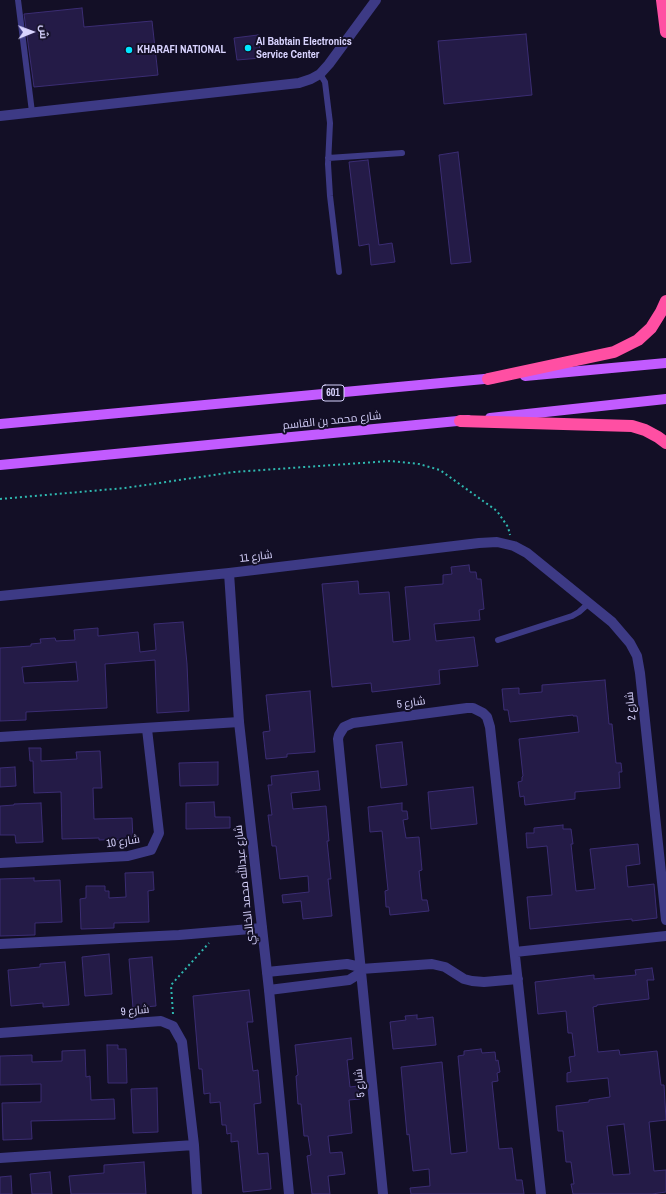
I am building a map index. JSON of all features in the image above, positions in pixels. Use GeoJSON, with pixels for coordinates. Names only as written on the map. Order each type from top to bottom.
{"type":"FeatureCollection","features":[{"type":"Feature","properties":{"kind":"highway"},"geometry":{"type":"LineString","coordinates":[[662,0],[666,32]]}},
{"type":"Feature","properties":{"kind":"highway"},"geometry":{"type":"LineString","coordinates":[[488,379],[614,352],[638,340],[651,328],[666,301]]}},
{"type":"Feature","properties":{"kind":"highway"},"geometry":{"type":"LineString","coordinates":[[460,421],[632,426],[645,430],[666,443]]}},
{"type":"Feature","properties":{"kind":"main road","name":"601"},"geometry":{"type":"LineString","coordinates":[[0,424],[666,363]]}},
{"type":"Feature","properties":{"kind":"main road","name":"شارع محمد بن القاسم"},"geometry":{"type":"LineString","coordinates":[[0,465],[460,421],[666,399]]}},
{"type":"Feature","properties":{"kind":"street"},"geometry":{"type":"LineString","coordinates":[[0,116],[299,83],[320,74],[376,0]]}},
{"type":"Feature","properties":{"kind":"street","name":"شارع 11"},"geometry":{"type":"LineString","coordinates":[[0,596],[229,573],[479,543],[497,542],[514,546]]}},
{"type":"Feature","properties":{"kind":"street","name":"شارع 2"},"geometry":{"type":"LineString","coordinates":[[514,546],[527,553],[622,631],[636,656],[640,672],[666,920]]}},
{"type":"Feature","properties":{"kind":"street","name":"شارع عبدالله محمد الخالدي"},"geometry":{"type":"LineString","coordinates":[[229,573],[239,722],[269,990],[289,1194]]}},
{"type":"Feature","properties":{"kind":"street","name":"شارع 5"},"geometry":{"type":"LineString","coordinates":[[383,1194],[338,739],[344,727],[353,723],[467,708],[473,708],[483,713],[487,717],[490,727],[541,1194]]}},
{"type":"Feature","properties":{"kind":"street"},"geometry":{"type":"LineString","coordinates":[[0,737],[147,729],[239,722]]}},
{"type":"Feature","properties":{"kind":"street","name":"شارع 10"},"geometry":{"type":"LineString","coordinates":[[0,863],[128,856],[151,850],[159,833],[147,729]]}},
{"type":"Feature","properties":{"kind":"street"},"geometry":{"type":"LineString","coordinates":[[0,944],[262,928]]}},
{"type":"Feature","properties":{"kind":"street"},"geometry":{"type":"LineString","coordinates":[[515,952],[666,936]]}},
{"type":"Feature","properties":{"kind":"street"},"geometry":{"type":"LineString","coordinates":[[267,972],[347,964],[361,969],[432,964],[445,967],[472,981],[484,982],[518,979]]}},
{"type":"Feature","properties":{"kind":"street"},"geometry":{"type":"LineString","coordinates":[[269,990],[349,980],[357,975],[361,969]]}},
{"type":"Feature","properties":{"kind":"street","name":"شارع 9"},"geometry":{"type":"LineString","coordinates":[[0,1033],[161,1021],[173,1026]]}},
{"type":"Feature","properties":{"kind":"street"},"geometry":{"type":"LineString","coordinates":[[173,1026],[182,1042],[194,1145],[197,1194]]}},
{"type":"Feature","properties":{"kind":"street"},"geometry":{"type":"LineString","coordinates":[[0,1158],[194,1145]]}},
{"type":"Feature","properties":{"kind":"lane"},"geometry":{"type":"LineString","coordinates":[[18,0],[32,112]]}},
{"type":"Feature","properties":{"kind":"lane"},"geometry":{"type":"LineString","coordinates":[[320,74],[325,82],[330,123],[328,158],[330,196],[338,272]]}},
{"type":"Feature","properties":{"kind":"lane"},"geometry":{"type":"LineString","coordinates":[[328,158],[402,153]]}},
{"type":"Feature","properties":{"kind":"lane"},"geometry":{"type":"LineString","coordinates":[[498,640],[572,616],[589,603]]}},
{"type":"Feature","properties":{"kind":"path"},"geometry":{"type":"LineString","coordinates":[[0,499],[125,488],[234,472],[390,461],[419,464],[440,470],[497,511],[508,527],[514,546]]}},
{"type":"Feature","properties":{"kind":"path"},"geometry":{"type":"LineString","coordinates":[[173,1026],[172,985],[220,931]]}},
{"type":"Feature","properties":{"kind":"building"},"geometry":{"type":"Polygon","coordinates":[[[82,8],[84,27],[152,21],[158,75],[34,87],[24,14],[82,8]]]}},
{"type":"Feature","properties":{"kind":"building"},"geometry":{"type":"Polygon","coordinates":[[[526,34],[532,95],[444,104],[438,41],[526,34]]]}},
{"type":"Feature","properties":{"kind":"building","name":"Al Babtain Electronics Service Center"},"geometry":{"type":"Polygon","coordinates":[[[258,35],[261,58],[237,60],[234,38],[258,35]]]}},
{"type":"Feature","properties":{"kind":"building"},"geometry":{"type":"Polygon","coordinates":[[[458,152],[471,262],[451,264],[439,155],[458,152]]]}},
{"type":"Feature","properties":{"kind":"building"},"geometry":{"type":"Polygon","coordinates":[[[368,160],[379,245],[392,243],[395,262],[371,265],[369,244],[359,246],[349,162],[368,160]]]}},
{"type":"Feature","properties":{"kind":"building"},"geometry":{"type":"Polygon","coordinates":[[[469,565],[470,572],[476,572],[477,579],[481,579],[484,609],[479,610],[480,620],[434,624],[436,641],[474,637],[478,666],[439,670],[440,684],[372,692],[371,683],[332,687],[322,584],[358,581],[359,594],[389,592],[393,642],[410,640],[405,587],[443,584],[443,575],[452,574],[451,567],[469,565]]]}},
{"type":"Feature","properties":{"kind":"building"},"geometry":{"type":"Polygon","coordinates":[[[183,622],[189,711],[157,713],[155,660],[105,664],[107,708],[26,712],[26,720],[0,721],[0,648],[31,646],[31,644],[41,643],[40,639],[55,638],[56,641],[75,640],[74,630],[98,628],[98,636],[138,632],[140,652],[156,650],[154,624],[183,622]],[[76,662],[22,667],[24,683],[78,681],[76,662]]]}},
{"type":"Feature","properties":{"kind":"building"},"geometry":{"type":"Polygon","coordinates":[[[605,680],[609,724],[612,724],[616,763],[621,763],[622,772],[619,772],[620,788],[575,792],[575,799],[525,805],[524,796],[520,797],[518,782],[522,781],[523,776],[519,739],[579,732],[577,716],[573,715],[510,722],[508,710],[504,710],[502,689],[519,688],[519,694],[542,692],[542,685],[605,680]]]}},
{"type":"Feature","properties":{"kind":"building"},"geometry":{"type":"Polygon","coordinates":[[[310,691],[315,752],[287,754],[287,757],[266,759],[263,732],[270,731],[266,695],[310,691]]]}},
{"type":"Feature","properties":{"kind":"building"},"geometry":{"type":"Polygon","coordinates":[[[402,742],[407,785],[381,788],[376,745],[402,742]]]}},
{"type":"Feature","properties":{"kind":"building"},"geometry":{"type":"Polygon","coordinates":[[[29,748],[41,748],[41,761],[77,759],[76,752],[100,751],[102,788],[93,788],[94,819],[132,818],[133,839],[62,839],[61,792],[34,793],[33,761],[30,761],[29,748]]]}},
{"type":"Feature","properties":{"kind":"building"},"geometry":{"type":"Polygon","coordinates":[[[218,762],[218,785],[180,786],[179,763],[218,762]]]}},
{"type":"Feature","properties":{"kind":"building"},"geometry":{"type":"Polygon","coordinates":[[[15,767],[16,786],[0,787],[0,768],[15,767]]]}},
{"type":"Feature","properties":{"kind":"building"},"geometry":{"type":"Polygon","coordinates":[[[318,771],[320,790],[291,793],[293,809],[326,806],[329,841],[327,841],[331,879],[328,879],[332,916],[303,919],[301,901],[283,903],[282,895],[309,892],[308,876],[280,879],[276,846],[272,846],[268,815],[272,815],[268,785],[272,785],[271,776],[318,771]]]}},
{"type":"Feature","properties":{"kind":"building"},"geometry":{"type":"Polygon","coordinates":[[[473,787],[477,824],[431,829],[428,792],[473,787]]]}},
{"type":"Feature","properties":{"kind":"building"},"geometry":{"type":"Polygon","coordinates":[[[214,802],[215,817],[230,817],[230,828],[186,829],[186,803],[214,802]]]}},
{"type":"Feature","properties":{"kind":"building"},"geometry":{"type":"Polygon","coordinates":[[[41,803],[43,842],[16,843],[15,835],[0,835],[0,806],[41,803]]]}},
{"type":"Feature","properties":{"kind":"building"},"geometry":{"type":"Polygon","coordinates":[[[402,803],[402,811],[407,811],[408,819],[403,820],[406,838],[419,837],[422,870],[419,871],[422,900],[427,900],[429,911],[390,915],[389,907],[386,907],[385,891],[388,890],[382,831],[370,832],[368,807],[402,803]]]}},
{"type":"Feature","properties":{"kind":"building"},"geometry":{"type":"Polygon","coordinates":[[[563,825],[563,829],[571,829],[573,844],[571,844],[576,891],[595,889],[590,849],[638,844],[640,864],[626,866],[628,887],[654,884],[657,918],[530,929],[527,897],[552,895],[547,846],[527,848],[526,833],[534,833],[534,828],[563,825]]]}},
{"type":"Feature","properties":{"kind":"building"},"geometry":{"type":"Polygon","coordinates":[[[153,872],[154,890],[148,891],[149,922],[114,923],[114,928],[81,929],[80,899],[86,898],[86,886],[105,886],[105,891],[109,891],[109,898],[126,897],[125,873],[153,872]]]}},
{"type":"Feature","properties":{"kind":"building"},"geometry":{"type":"Polygon","coordinates":[[[34,878],[34,881],[60,880],[62,922],[35,923],[35,935],[0,936],[0,879],[34,878]]]}},
{"type":"Feature","properties":{"kind":"building"},"geometry":{"type":"Polygon","coordinates":[[[109,954],[112,994],[85,996],[82,957],[109,954]]]}},
{"type":"Feature","properties":{"kind":"building"},"geometry":{"type":"Polygon","coordinates":[[[152,957],[156,1006],[133,1008],[129,959],[152,957]]]}},
{"type":"Feature","properties":{"kind":"building"},"geometry":{"type":"Polygon","coordinates":[[[65,962],[69,1005],[43,1007],[43,1003],[11,1006],[8,970],[40,967],[40,964],[65,962]]]}},
{"type":"Feature","properties":{"kind":"building"},"geometry":{"type":"Polygon","coordinates":[[[652,968],[654,980],[647,980],[649,999],[597,1005],[593,1007],[598,1052],[619,1050],[620,1055],[657,1051],[661,1085],[664,1085],[666,1120],[649,1122],[654,1171],[666,1170],[666,1192],[652,1194],[573,1194],[571,1184],[574,1184],[571,1162],[566,1162],[563,1131],[558,1131],[556,1106],[589,1102],[589,1100],[610,1097],[608,1078],[567,1082],[567,1073],[571,1072],[569,1057],[575,1056],[572,1033],[568,1033],[566,1011],[538,1014],[535,982],[594,975],[594,979],[636,975],[635,970],[652,968]],[[624,1124],[607,1126],[613,1175],[630,1174],[624,1124]]]}},
{"type":"Feature","properties":{"kind":"building"},"geometry":{"type":"Polygon","coordinates":[[[249,990],[253,1022],[247,1022],[253,1071],[258,1070],[261,1103],[254,1104],[258,1154],[268,1153],[271,1189],[243,1192],[238,1141],[231,1142],[231,1133],[227,1134],[226,1125],[222,1125],[220,1102],[210,1103],[210,1093],[204,1094],[202,1069],[199,1069],[193,996],[249,990]]]}},
{"type":"Feature","properties":{"kind":"building"},"geometry":{"type":"Polygon","coordinates":[[[417,1015],[417,1019],[433,1017],[436,1045],[393,1049],[390,1022],[406,1020],[405,1016],[417,1015]]]}},
{"type":"Feature","properties":{"kind":"building"},"geometry":{"type":"Polygon","coordinates":[[[351,1038],[353,1059],[347,1060],[350,1087],[358,1086],[360,1099],[349,1100],[352,1133],[328,1136],[330,1153],[342,1152],[345,1174],[328,1176],[330,1194],[312,1194],[307,1156],[311,1155],[308,1136],[304,1136],[301,1104],[298,1104],[296,1076],[298,1075],[295,1045],[351,1038]]]}},
{"type":"Feature","properties":{"kind":"building"},"geometry":{"type":"Polygon","coordinates":[[[107,1045],[118,1045],[118,1049],[126,1049],[127,1083],[108,1083],[107,1045]]]}},
{"type":"Feature","properties":{"kind":"building"},"geometry":{"type":"Polygon","coordinates":[[[481,1049],[482,1053],[495,1052],[496,1061],[498,1060],[500,1072],[497,1073],[498,1081],[492,1082],[499,1149],[512,1148],[516,1180],[522,1180],[524,1194],[411,1194],[410,1188],[430,1186],[429,1169],[413,1171],[409,1134],[407,1135],[401,1067],[442,1062],[451,1154],[467,1152],[458,1056],[464,1055],[464,1051],[481,1049]]]}},
{"type":"Feature","properties":{"kind":"building"},"geometry":{"type":"Polygon","coordinates":[[[85,1050],[86,1077],[90,1076],[91,1100],[114,1099],[115,1119],[31,1121],[32,1139],[3,1140],[2,1103],[41,1102],[41,1084],[0,1085],[0,1056],[32,1055],[32,1062],[62,1061],[62,1051],[85,1050]]]}},
{"type":"Feature","properties":{"kind":"building"},"geometry":{"type":"Polygon","coordinates":[[[157,1088],[158,1132],[133,1133],[131,1089],[157,1088]]]}},
{"type":"Feature","properties":{"kind":"building"},"geometry":{"type":"Polygon","coordinates":[[[144,1162],[146,1194],[71,1194],[69,1176],[104,1173],[104,1165],[144,1162]]]}},
{"type":"Feature","properties":{"kind":"building"},"geometry":{"type":"Polygon","coordinates":[[[50,1172],[52,1194],[32,1194],[30,1174],[50,1172]]]}},
{"type":"Feature","properties":{"kind":"building"},"geometry":{"type":"Polygon","coordinates":[[[11,1176],[12,1194],[0,1194],[0,1177],[11,1176]]]}},
{"type":"Feature","properties":{"kind":"place","name":"Al Babtain Electronics Service Center"},"geometry":{"type":"Point","coordinates":[248,48]}},
{"type":"Feature","properties":{"kind":"place","name":"KHARAFI NATIONAL"},"geometry":{"type":"Point","coordinates":[129,50]}}]}
